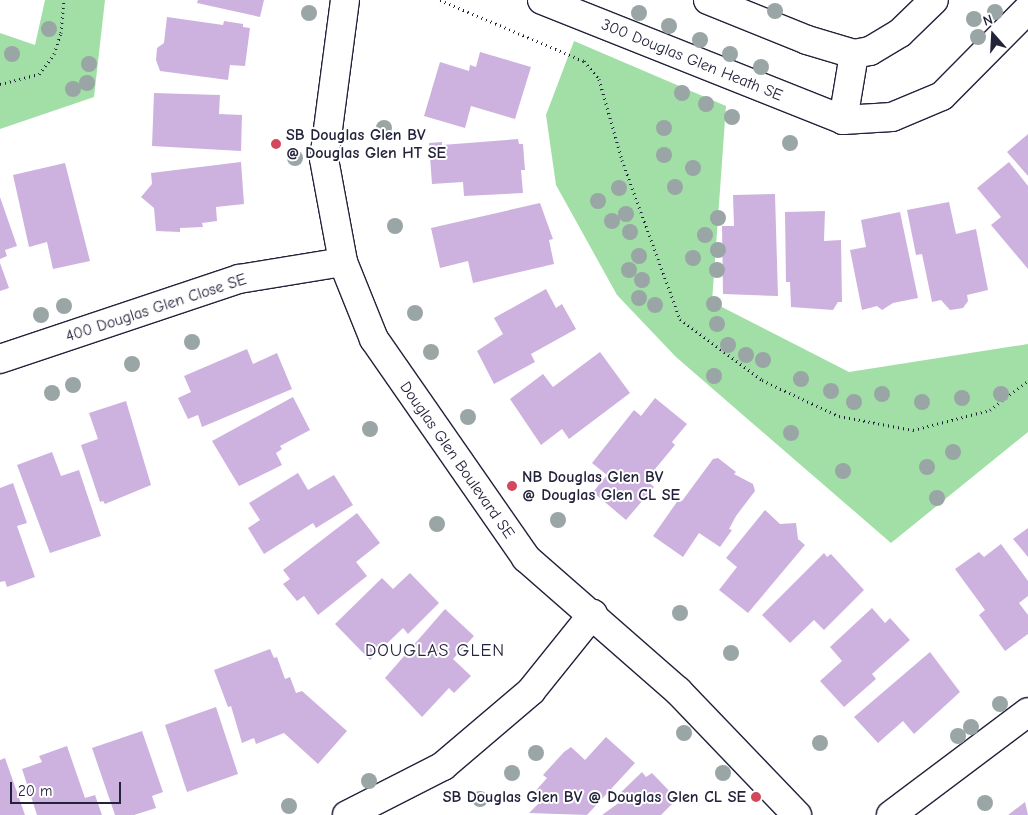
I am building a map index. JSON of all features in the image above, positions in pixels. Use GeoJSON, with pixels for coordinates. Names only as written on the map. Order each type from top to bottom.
{"type":"FeatureCollection","features":[{"type":"Feature","properties":{"kind":"street","name":"Douglas Glen Boulevard SE"},"geometry":{"type":"LineString","coordinates":[[345,0],[324,159],[343,262],[374,339],[526,558],[594,614],[678,691],[797,815]]}},
{"type":"Feature","properties":{"kind":"street","name":"300 Douglas Glen Heath SE"},"geometry":{"type":"LineString","coordinates":[[542,0],[843,120],[892,117],[942,96],[1028,9]]}},
{"type":"Feature","properties":{"kind":"street"},"geometry":{"type":"LineString","coordinates":[[708,0],[807,40],[854,54],[870,51],[900,33],[934,0]]}},
{"type":"Feature","properties":{"kind":"street"},"geometry":{"type":"LineString","coordinates":[[843,120],[854,54]]}},
{"type":"Feature","properties":{"kind":"street","name":"400 Douglas Glen Close SE"},"geometry":{"type":"LineString","coordinates":[[0,359],[239,279],[343,262]]}},
{"type":"Feature","properties":{"kind":"street"},"geometry":{"type":"LineString","coordinates":[[346,815],[443,766],[530,691],[594,614]]}},
{"type":"Feature","properties":{"kind":"street"},"geometry":{"type":"LineString","coordinates":[[891,815],[1028,712]]}},
{"type":"Feature","properties":{"kind":"path"},"geometry":{"type":"LineString","coordinates":[[0,84],[39,74],[54,54],[61,33],[64,0]]}},
{"type":"Feature","properties":{"kind":"path"},"geometry":{"type":"LineString","coordinates":[[440,0],[584,61],[599,79],[628,178],[680,319],[762,380],[839,416],[913,430],[990,410],[1028,381]]}},
{"type":"Feature","properties":{"kind":"green space"},"geometry":{"type":"Polygon","coordinates":[[[45,0],[105,0],[94,97],[0,129],[0,33],[35,45],[45,0]]]}},
{"type":"Feature","properties":{"kind":"green space"},"geometry":{"type":"Polygon","coordinates":[[[574,41],[726,106],[712,302],[849,372],[1028,344],[1028,432],[891,543],[676,357],[617,295],[556,185],[546,115],[574,41]]]}},
{"type":"Feature","properties":{"kind":"building"},"geometry":{"type":"Polygon","coordinates":[[[198,0],[264,0],[260,17],[197,3],[198,0]]]}},
{"type":"Feature","properties":{"kind":"building"},"geometry":{"type":"Polygon","coordinates":[[[167,17],[223,25],[224,21],[243,24],[243,27],[250,28],[245,66],[230,65],[228,80],[160,71],[156,60],[157,48],[164,43],[167,17]]]}},
{"type":"Feature","properties":{"kind":"building"},"geometry":{"type":"Polygon","coordinates":[[[480,52],[531,67],[515,119],[471,106],[465,128],[424,116],[440,62],[469,71],[470,65],[476,67],[480,52]]]}},
{"type":"Feature","properties":{"kind":"building"},"geometry":{"type":"Polygon","coordinates":[[[154,93],[220,95],[219,114],[242,115],[241,151],[152,146],[154,93]]]}},
{"type":"Feature","properties":{"kind":"building"},"geometry":{"type":"Polygon","coordinates":[[[1028,134],[1028,176],[1007,152],[1028,134]]]}},
{"type":"Feature","properties":{"kind":"building"},"geometry":{"type":"Polygon","coordinates":[[[518,139],[519,144],[523,144],[525,170],[521,170],[523,193],[464,196],[463,182],[432,184],[429,143],[442,142],[442,145],[518,139]]]}},
{"type":"Feature","properties":{"kind":"building"},"geometry":{"type":"Polygon","coordinates":[[[241,162],[244,204],[216,207],[217,221],[202,223],[203,227],[180,228],[180,232],[156,231],[154,208],[141,197],[152,184],[151,173],[241,162]]]}},
{"type":"Feature","properties":{"kind":"building"},"geometry":{"type":"Polygon","coordinates":[[[1009,162],[1028,186],[1028,269],[991,225],[1001,217],[977,188],[1009,162]]]}},
{"type":"Feature","properties":{"kind":"building"},"geometry":{"type":"Polygon","coordinates":[[[65,163],[90,261],[53,269],[47,242],[29,247],[13,175],[65,163]]]}},
{"type":"Feature","properties":{"kind":"building"},"geometry":{"type":"Polygon","coordinates":[[[775,194],[778,296],[723,294],[722,226],[734,226],[733,195],[775,194]]]}},
{"type":"Feature","properties":{"kind":"building"},"geometry":{"type":"Polygon","coordinates":[[[0,197],[17,246],[5,250],[7,256],[0,259],[0,197]]]}},
{"type":"Feature","properties":{"kind":"building"},"geometry":{"type":"Polygon","coordinates":[[[949,202],[956,234],[976,229],[988,290],[967,295],[968,301],[963,308],[950,310],[941,300],[932,302],[922,254],[916,255],[907,210],[949,202]]]}},
{"type":"Feature","properties":{"kind":"building"},"geometry":{"type":"Polygon","coordinates":[[[540,203],[553,239],[549,240],[554,264],[473,283],[468,261],[440,268],[431,228],[540,203]]]}},
{"type":"Feature","properties":{"kind":"building"},"geometry":{"type":"Polygon","coordinates":[[[825,211],[824,241],[841,240],[842,302],[838,302],[833,310],[791,307],[790,282],[786,282],[785,212],[825,211]]]}},
{"type":"Feature","properties":{"kind":"building"},"geometry":{"type":"Polygon","coordinates":[[[900,212],[918,298],[893,303],[882,310],[877,306],[862,310],[850,250],[866,247],[861,220],[900,212]]]}},
{"type":"Feature","properties":{"kind":"building"},"geometry":{"type":"Polygon","coordinates":[[[0,263],[9,288],[0,291],[0,263]]]}},
{"type":"Feature","properties":{"kind":"building"},"geometry":{"type":"Polygon","coordinates":[[[546,289],[556,308],[562,304],[576,329],[531,354],[535,362],[494,384],[477,351],[503,334],[494,318],[546,289]]]}},
{"type":"Feature","properties":{"kind":"building"},"geometry":{"type":"Polygon","coordinates":[[[247,349],[253,364],[277,353],[292,389],[202,427],[198,415],[188,419],[178,398],[191,392],[184,376],[247,349]]]}},
{"type":"Feature","properties":{"kind":"building"},"geometry":{"type":"Polygon","coordinates":[[[600,352],[630,393],[569,439],[562,429],[541,445],[510,399],[543,374],[553,387],[600,352]]]}},
{"type":"Feature","properties":{"kind":"building"},"geometry":{"type":"Polygon","coordinates":[[[293,397],[310,430],[280,446],[282,449],[276,453],[282,465],[239,486],[212,441],[293,397]]]}},
{"type":"Feature","properties":{"kind":"building"},"geometry":{"type":"Polygon","coordinates":[[[655,398],[687,424],[672,442],[675,445],[646,480],[654,487],[626,520],[593,492],[607,475],[592,463],[634,410],[641,416],[655,398]]]}},
{"type":"Feature","properties":{"kind":"building"},"geometry":{"type":"Polygon","coordinates":[[[126,401],[151,485],[105,504],[103,501],[100,502],[81,445],[98,439],[89,413],[126,401]]]}},
{"type":"Feature","properties":{"kind":"building"},"geometry":{"type":"Polygon","coordinates":[[[52,452],[61,476],[79,470],[101,536],[50,553],[17,465],[52,452]]]}},
{"type":"Feature","properties":{"kind":"building"},"geometry":{"type":"Polygon","coordinates":[[[718,458],[736,472],[734,474],[753,484],[755,491],[736,516],[729,529],[732,530],[720,547],[699,533],[683,557],[653,536],[679,499],[682,501],[713,459],[718,458]]]}},
{"type":"Feature","properties":{"kind":"building"},"geometry":{"type":"Polygon","coordinates":[[[298,473],[308,490],[334,475],[353,505],[316,528],[313,523],[264,554],[248,528],[260,520],[249,503],[298,473]]]}},
{"type":"Feature","properties":{"kind":"building"},"geometry":{"type":"Polygon","coordinates":[[[13,483],[27,523],[17,526],[35,577],[7,587],[5,581],[0,582],[0,488],[13,483]]]}},
{"type":"Feature","properties":{"kind":"building"},"geometry":{"type":"Polygon","coordinates":[[[765,510],[780,524],[796,523],[798,539],[805,545],[748,613],[719,590],[737,567],[726,558],[765,510]]]}},
{"type":"Feature","properties":{"kind":"building"},"geometry":{"type":"Polygon","coordinates":[[[357,513],[380,543],[356,562],[367,576],[318,615],[304,596],[297,601],[283,584],[290,579],[283,570],[357,513]]]}},
{"type":"Feature","properties":{"kind":"building"},"geometry":{"type":"Polygon","coordinates":[[[1028,528],[1028,557],[1013,539],[1028,528]]]}},
{"type":"Feature","properties":{"kind":"building"},"geometry":{"type":"Polygon","coordinates":[[[1001,544],[1028,581],[1028,596],[1019,603],[1028,615],[1028,634],[1005,651],[979,615],[985,610],[955,569],[979,552],[984,557],[1001,544]]]}},
{"type":"Feature","properties":{"kind":"building"},"geometry":{"type":"Polygon","coordinates":[[[824,553],[827,557],[831,554],[864,590],[824,630],[814,620],[790,643],[762,615],[824,553]]]}},
{"type":"Feature","properties":{"kind":"building"},"geometry":{"type":"Polygon","coordinates":[[[410,573],[439,603],[408,634],[403,628],[370,660],[335,624],[382,578],[393,589],[410,573]]]}},
{"type":"Feature","properties":{"kind":"building"},"geometry":{"type":"Polygon","coordinates":[[[872,608],[885,623],[890,618],[910,640],[872,674],[876,679],[844,707],[820,681],[842,661],[830,647],[872,608]]]}},
{"type":"Feature","properties":{"kind":"building"},"geometry":{"type":"Polygon","coordinates":[[[445,609],[474,636],[453,659],[471,676],[454,693],[449,688],[422,717],[385,678],[445,609]]]}},
{"type":"Feature","properties":{"kind":"building"},"geometry":{"type":"Polygon","coordinates":[[[270,649],[274,658],[277,657],[285,679],[290,677],[296,693],[302,691],[347,731],[318,764],[284,733],[256,744],[254,738],[242,743],[231,706],[228,707],[214,670],[270,649]]]}},
{"type":"Feature","properties":{"kind":"building"},"geometry":{"type":"Polygon","coordinates":[[[930,652],[960,692],[914,734],[903,721],[878,743],[854,717],[930,652]]]}},
{"type":"Feature","properties":{"kind":"building"},"geometry":{"type":"Polygon","coordinates":[[[216,707],[238,774],[187,792],[165,725],[216,707]]]}},
{"type":"Feature","properties":{"kind":"building"},"geometry":{"type":"Polygon","coordinates":[[[142,731],[163,792],[152,796],[156,808],[134,815],[115,815],[92,748],[142,731]]]}},
{"type":"Feature","properties":{"kind":"building"},"geometry":{"type":"Polygon","coordinates":[[[606,737],[635,763],[587,815],[529,813],[540,802],[532,795],[547,778],[543,775],[564,752],[571,747],[585,760],[606,737]]]}},
{"type":"Feature","properties":{"kind":"building"},"geometry":{"type":"Polygon","coordinates":[[[67,746],[85,798],[95,795],[102,815],[37,815],[22,769],[42,762],[39,756],[67,746]]]}},
{"type":"Feature","properties":{"kind":"building"},"geometry":{"type":"Polygon","coordinates":[[[5,758],[25,815],[0,815],[0,760],[5,758]]]}},
{"type":"Feature","properties":{"kind":"building"},"geometry":{"type":"Polygon","coordinates":[[[642,772],[646,777],[652,773],[677,799],[661,815],[602,815],[620,802],[615,798],[642,772]]]}},
{"type":"Feature","properties":{"kind":"building"},"geometry":{"type":"Polygon","coordinates":[[[1025,802],[1028,815],[1008,815],[1025,802]]]}},
{"type":"Feature","properties":{"kind":"place","name":"SB Douglas Glen BV @ Douglas Glen HT SE"},"geometry":{"type":"Point","coordinates":[276,144]}},
{"type":"Feature","properties":{"kind":"place","name":"NB Douglas Glen BV @ Douglas Glen CL SE"},"geometry":{"type":"Point","coordinates":[512,486]}},
{"type":"Feature","properties":{"kind":"place","name":"SB Douglas Glen BV @ Douglas Glen CL SE"},"geometry":{"type":"Point","coordinates":[756,797]}},
{"type":"Feature","properties":{"kind":"district","name":"DOUGLAS GLEN"},"geometry":{"type":"Point","coordinates":[435,651]}}]}
